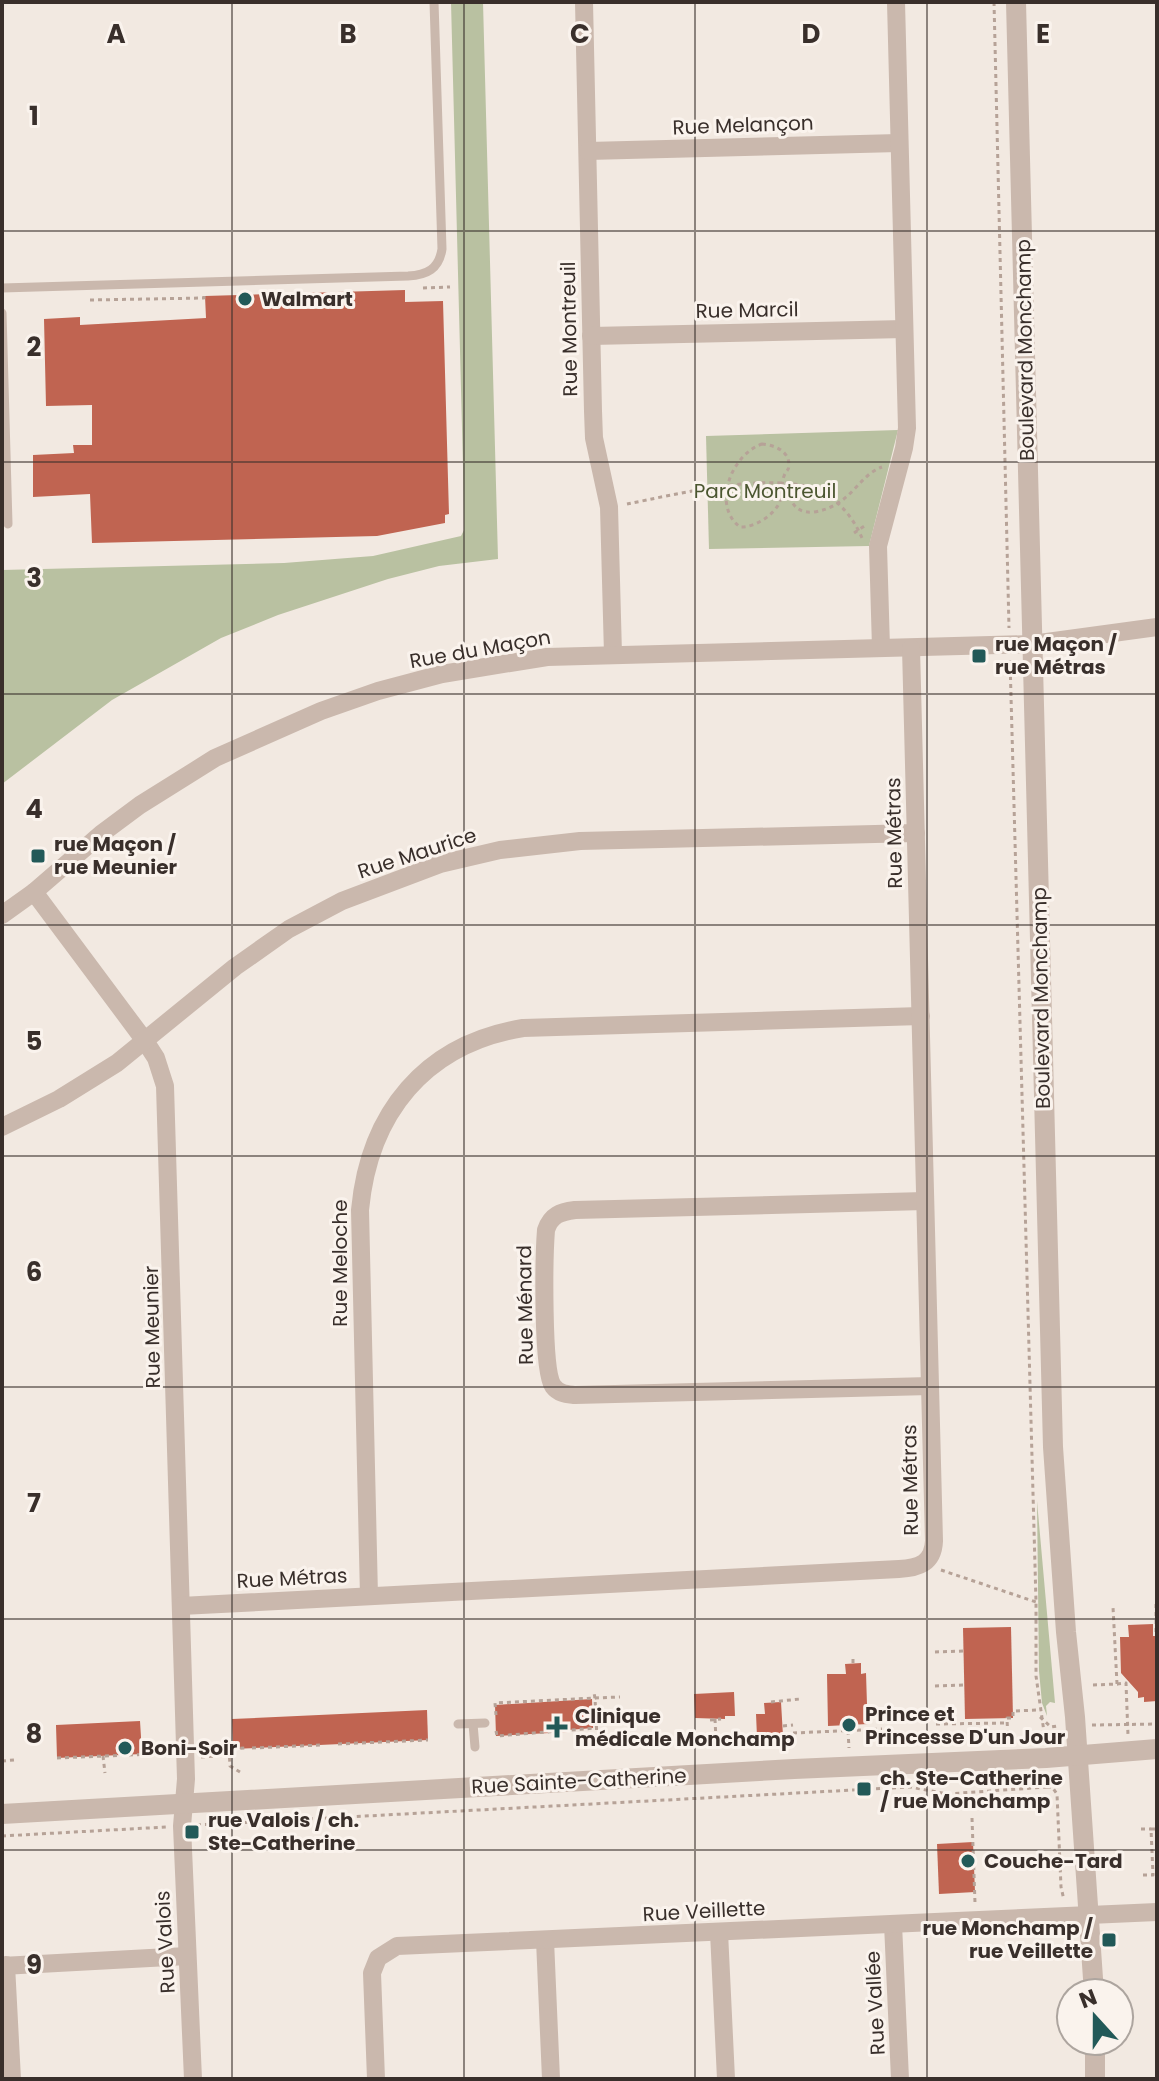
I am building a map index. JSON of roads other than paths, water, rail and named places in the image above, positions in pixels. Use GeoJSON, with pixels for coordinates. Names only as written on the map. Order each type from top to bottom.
{"type":"FeatureCollection","features":[{"type":"Feature","properties":{"kind":"street","name":"Rue Montreuil"},"geometry":{"type":"LineString","coordinates":[[584,2],[594,438],[609,507],[613,654]]}},
{"type":"Feature","properties":{"kind":"street"},"geometry":{"type":"LineString","coordinates":[[881,648],[878,546],[906,439],[896,2]]}},
{"type":"Feature","properties":{"kind":"street","name":"Boulevard Monchamp"},"geometry":{"type":"LineString","coordinates":[[1016,2],[1053,1447],[1093,1977]]}},
{"type":"Feature","properties":{"kind":"street","name":"Rue Melançon"},"geometry":{"type":"LineString","coordinates":[[588,151],[899,143]]}},
{"type":"Feature","properties":{"kind":"street","name":"Rue Marcil"},"geometry":{"type":"LineString","coordinates":[[591,336],[904,329]]}},
{"type":"Feature","properties":{"kind":"street","name":"Rue du Maçon"},"geometry":{"type":"LineString","coordinates":[[2,915],[34,892],[101,834],[164,789],[215,758],[350,700],[442,674],[547,657],[1032,644],[1157,627]]}},
{"type":"Feature","properties":{"kind":"street","name":"Rue Métras"},"geometry":{"type":"LineString","coordinates":[[181,1606],[899,1569],[921,1566],[932,1555],[911,648]]}},
{"type":"Feature","properties":{"kind":"street","name":"Rue Maurice"},"geometry":{"type":"LineString","coordinates":[[2,1127],[59,1099],[117,1063],[235,967],[289,929],[342,901],[440,864],[500,850],[567,841],[916,833]]}},
{"type":"Feature","properties":{"kind":"street","name":"Rue Meunier"},"geometry":{"type":"LineString","coordinates":[[34,892],[145,1041],[163,1075],[167,1104],[186,1779],[184,1802]]}},
{"type":"Feature","properties":{"kind":"street","name":"Rue Meloche"},"geometry":{"type":"LineString","coordinates":[[369,1596],[360,1210],[366,1169],[379,1131],[413,1082],[471,1043],[523,1028],[921,1016]]}},
{"type":"Feature","properties":{"kind":"street","name":"Rue Ménard"},"geometry":{"type":"LineString","coordinates":[[925,1201],[575,1210],[559,1213],[548,1223],[546,1230],[547,1363],[554,1388],[559,1393],[575,1395],[930,1386]]}},
{"type":"Feature","properties":{"kind":"street","name":"Rue Sainte-Catherine"},"geometry":{"type":"LineString","coordinates":[[2,1814],[1157,1749]]}},
{"type":"Feature","properties":{"kind":"street","name":"Rue Valois"},"geometry":{"type":"LineString","coordinates":[[184,1802],[182,1826],[193,2079]]}},
{"type":"Feature","properties":{"kind":"street","name":"Rue Veillette"},"geometry":{"type":"LineString","coordinates":[[376,2079],[372,1973],[378,1958],[397,1946],[1157,1912]]}},
{"type":"Feature","properties":{"kind":"street","name":"Rue Vallée"},"geometry":{"type":"LineString","coordinates":[[893,1924],[900,2079]]}},
{"type":"Feature","properties":{"kind":"street"},"geometry":{"type":"LineString","coordinates":[[719,1932],[726,2079]]}},
{"type":"Feature","properties":{"kind":"street"},"geometry":{"type":"LineString","coordinates":[[545,1940],[551,2079]]}},
{"type":"Feature","properties":{"kind":"street"},"geometry":{"type":"LineString","coordinates":[[12,2079],[4,1966],[187,1956]]}},
{"type":"Feature","properties":{"kind":"street"},"geometry":{"type":"LineString","coordinates":[[1095,2057],[1095,2079]]}},
{"type":"Feature","properties":{"kind":"lane"},"geometry":{"type":"LineString","coordinates":[[2,288],[394,277],[431,271],[442,249],[434,2]]}},
{"type":"Feature","properties":{"kind":"lane"},"geometry":{"type":"LineString","coordinates":[[2,313],[8,524]]}},
{"type":"Feature","properties":{"kind":"lane"},"geometry":{"type":"LineString","coordinates":[[458,1724],[485,1723]]}},
{"type":"Feature","properties":{"kind":"lane"},"geometry":{"type":"LineString","coordinates":[[473,1724],[475,1747]]}},
{"type":"Feature","properties":{"kind":"place","name":"Walmart"},"geometry":{"type":"Point","coordinates":[245,299]}},
{"type":"Feature","properties":{"kind":"place","name":"rue Maçon / rue Métras"},"geometry":{"type":"Point","coordinates":[979,656]}},
{"type":"Feature","properties":{"kind":"place","name":"rue Maçon / rue Meunier"},"geometry":{"type":"Point","coordinates":[38,856]}},
{"type":"Feature","properties":{"kind":"place","name":"Prince et Princesse D'un Jour"},"geometry":{"type":"Point","coordinates":[849,1725]}},
{"type":"Feature","properties":{"kind":"place","name":"Clinique médicale Monchamp"},"geometry":{"type":"Point","coordinates":[557,1727]}},
{"type":"Feature","properties":{"kind":"place","name":"Boni-Soir"},"geometry":{"type":"Point","coordinates":[125,1748]}},
{"type":"Feature","properties":{"kind":"place","name":"ch. Ste-Catherine / rue Monchamp"},"geometry":{"type":"Point","coordinates":[864,1789]}},
{"type":"Feature","properties":{"kind":"place","name":"rue Valois / ch. Ste-Catherine"},"geometry":{"type":"Point","coordinates":[192,1832]}},
{"type":"Feature","properties":{"kind":"place","name":"Couche-Tard"},"geometry":{"type":"Point","coordinates":[968,1861]}},
{"type":"Feature","properties":{"kind":"place","name":"rue Monchamp / rue Veillette"},"geometry":{"type":"Point","coordinates":[1109,1940]}},
{"type":"Feature","properties":{"kind":"park label","name":"Parc Montreuil"},"geometry":{"type":"Point","coordinates":[765,491]}}]}
